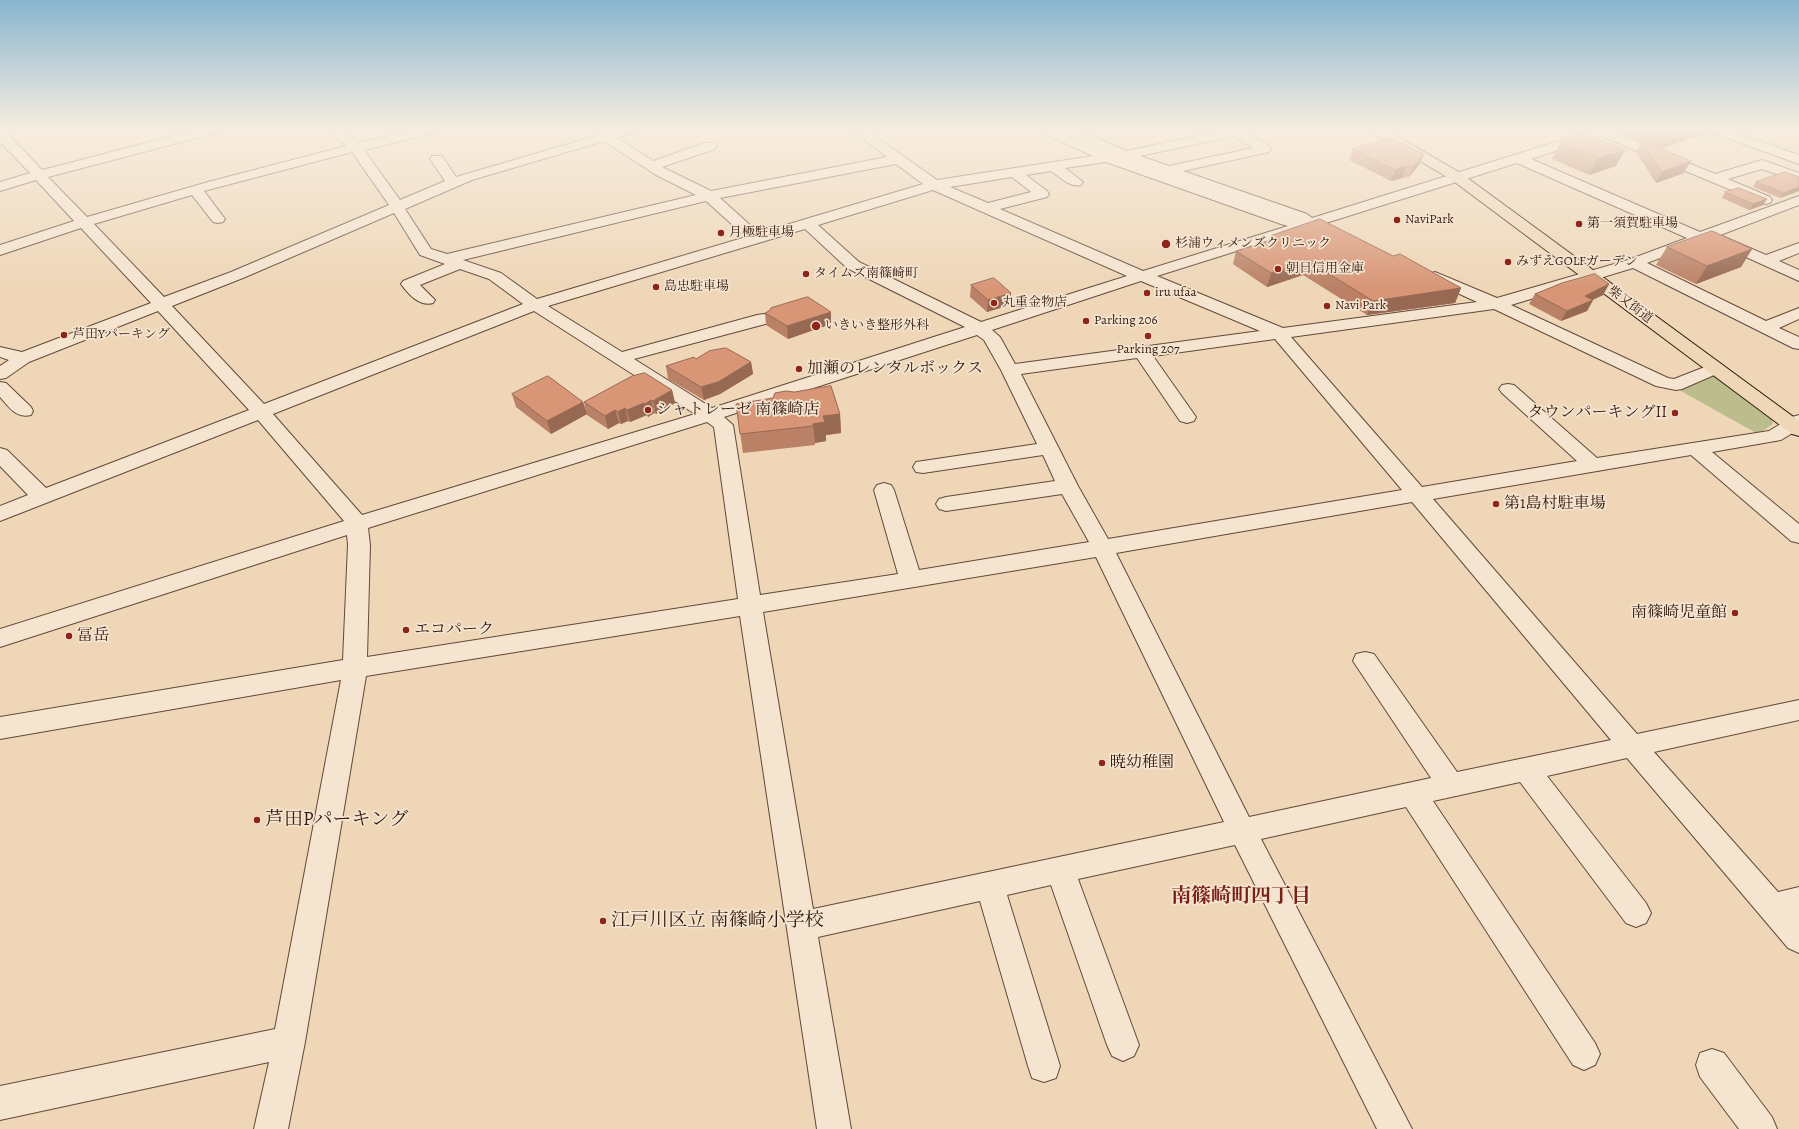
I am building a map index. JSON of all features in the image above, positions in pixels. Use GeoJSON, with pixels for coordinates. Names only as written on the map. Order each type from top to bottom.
{"type":"FeatureCollection","features":[{"type":"Feature","properties":{"kind":"main road","name":"柴又街道"},"geometry":{"type":"LineString","coordinates":[[1465,183],[1715,368],[1797,425]]}},
{"type":"Feature","properties":{"kind":"street"},"geometry":{"type":"LineString","coordinates":[[0,187],[14,183]]}},
{"type":"Feature","properties":{"kind":"street"},"geometry":{"type":"LineString","coordinates":[[45,183],[261,412],[352,515],[357,524],[359,546],[355,668],[289,1042],[271,1129]]}},
{"type":"Feature","properties":{"kind":"street"},"geometry":{"type":"LineString","coordinates":[[0,250],[83,222],[223,183]]}},
{"type":"Feature","properties":{"kind":"street"},"geometry":{"type":"LineString","coordinates":[[380,183],[425,252],[495,276],[535,306],[710,415],[722,425],[834,1129]]}},
{"type":"Feature","properties":{"kind":"street"},"geometry":{"type":"LineString","coordinates":[[0,374],[23,358],[162,305],[453,183]]}},
{"type":"Feature","properties":{"kind":"street"},"geometry":{"type":"LineString","coordinates":[[683,183],[709,196],[756,238]]}},
{"type":"Feature","properties":{"kind":"street"},"geometry":{"type":"LineString","coordinates":[[427,300],[409,284],[453,262],[709,196],[777,183]]}},
{"type":"Feature","properties":{"kind":"street"},"geometry":{"type":"LineString","coordinates":[[931,183],[1142,276],[1278,332],[1632,746],[1786,904],[1799,938]]}},
{"type":"Feature","properties":{"kind":"street"},"geometry":{"type":"LineString","coordinates":[[0,514],[535,306],[756,238],[934,185],[948,183]]}},
{"type":"Feature","properties":{"kind":"street"},"geometry":{"type":"LineString","coordinates":[[986,208],[1042,194],[1028,183]]}},
{"type":"Feature","properties":{"kind":"street"},"geometry":{"type":"LineString","coordinates":[[1178,183],[1286,221],[1311,224]]}},
{"type":"Feature","properties":{"kind":"street"},"geometry":{"type":"LineString","coordinates":[[1206,183],[1290,212],[1302,217],[1311,224],[1330,232]]}},
{"type":"Feature","properties":{"kind":"street"},"geometry":{"type":"LineString","coordinates":[[0,638],[357,524],[710,415],[1142,276],[1439,183]]}},
{"type":"Feature","properties":{"kind":"street"},"geometry":{"type":"LineString","coordinates":[[1576,183],[1799,276]]}},
{"type":"Feature","properties":{"kind":"street"},"geometry":{"type":"LineString","coordinates":[[1724,183],[1799,214]]}},
{"type":"Feature","properties":{"kind":"street"},"geometry":{"type":"LineString","coordinates":[[196,190],[218,219]]}},
{"type":"Feature","properties":{"kind":"street"},"geometry":{"type":"LineString","coordinates":[[1010,370],[1278,332],[1496,304],[1592,277],[1634,263],[1799,200]]}},
{"type":"Feature","properties":{"kind":"street"},"geometry":{"type":"LineString","coordinates":[[807,223],[853,265],[981,329],[991,337],[1010,370],[1068,486],[1102,548],[1242,831],[1395,1129]]}},
{"type":"Feature","properties":{"kind":"street"},"geometry":{"type":"LineString","coordinates":[[1765,261],[1799,248]]}},
{"type":"Feature","properties":{"kind":"street"},"geometry":{"type":"LineString","coordinates":[[1634,263],[1799,344]]}},
{"type":"Feature","properties":{"kind":"street"},"geometry":{"type":"LineString","coordinates":[[1419,270],[1496,304],[1662,382],[1676,385],[1715,368]]}},
{"type":"Feature","properties":{"kind":"street"},"geometry":{"type":"LineString","coordinates":[[1766,327],[1799,313]]}},
{"type":"Feature","properties":{"kind":"street"},"geometry":{"type":"LineString","coordinates":[[620,358],[763,318]]}},
{"type":"Feature","properties":{"kind":"street"},"geometry":{"type":"LineString","coordinates":[[0,352],[23,358]]}},
{"type":"Feature","properties":{"kind":"street"},"geometry":{"type":"LineString","coordinates":[[1142,352],[1187,417]]}},
{"type":"Feature","properties":{"kind":"street"},"geometry":{"type":"LineString","coordinates":[[0,387],[24,411]]}},
{"type":"Feature","properties":{"kind":"street"},"geometry":{"type":"LineString","coordinates":[[1508,389],[1592,465]]}},
{"type":"Feature","properties":{"kind":"street"},"geometry":{"type":"LineString","coordinates":[[0,728],[355,668],[750,604],[911,580],[1592,465],[1774,436],[1797,425]]}},
{"type":"Feature","properties":{"kind":"street"},"geometry":{"type":"LineString","coordinates":[[923,467],[1049,448]]}},
{"type":"Feature","properties":{"kind":"street"},"geometry":{"type":"LineString","coordinates":[[1696,449],[1799,536]]}},
{"type":"Feature","properties":{"kind":"street"},"geometry":{"type":"LineString","coordinates":[[0,454],[42,497]]}},
{"type":"Feature","properties":{"kind":"street"},"geometry":{"type":"LineString","coordinates":[[946,504],[1068,486]]}},
{"type":"Feature","properties":{"kind":"street"},"geometry":{"type":"LineString","coordinates":[[884,490],[911,580]]}},
{"type":"Feature","properties":{"kind":"street"},"geometry":{"type":"LineString","coordinates":[[1364,661],[1451,786]]}},
{"type":"Feature","properties":{"kind":"street"},"geometry":{"type":"LineString","coordinates":[[801,926],[1799,710]]}},
{"type":"Feature","properties":{"kind":"street"},"geometry":{"type":"LineString","coordinates":[[1526,769],[1636,913]]}},
{"type":"Feature","properties":{"kind":"street"},"geometry":{"type":"LineString","coordinates":[[1413,794],[1584,1054]]}},
{"type":"Feature","properties":{"kind":"street"},"geometry":{"type":"LineString","coordinates":[[1060,870],[1123,1045]]}},
{"type":"Feature","properties":{"kind":"street"},"geometry":{"type":"LineString","coordinates":[[990,886],[1044,1066]]}},
{"type":"Feature","properties":{"kind":"street"},"geometry":{"type":"LineString","coordinates":[[0,1103],[289,1042]]}},
{"type":"Feature","properties":{"kind":"street"},"geometry":{"type":"LineString","coordinates":[[1712,1065],[1760,1129]]}},
{"type":"Feature","properties":{"kind":"green space"},"geometry":{"type":"Polygon","coordinates":[[[1713,375],[1772,420],[1773,424],[1758,434],[1679,390],[1713,375]]]}},
{"type":"Feature","properties":{"kind":"building"},"geometry":{"type":"Polygon","coordinates":[[[1758,183],[1799,183],[1799,187],[1784,193],[1758,183]]]}},
{"type":"Feature","properties":{"kind":"building"},"geometry":{"type":"Polygon","coordinates":[[[1739,188],[1767,199],[1753,204],[1725,192],[1739,188]]]}},
{"type":"Feature","properties":{"kind":"building"},"geometry":{"type":"Polygon","coordinates":[[[1320,219],[1393,256],[1400,254],[1461,288],[1373,301],[1308,261],[1271,273],[1236,251],[1275,239],[1271,236],[1320,219]]]}},
{"type":"Feature","properties":{"kind":"building"},"geometry":{"type":"Polygon","coordinates":[[[1712,231],[1752,249],[1707,266],[1667,247],[1712,231]]]}},
{"type":"Feature","properties":{"kind":"building"},"geometry":{"type":"Polygon","coordinates":[[[1595,274],[1609,284],[1585,296],[1593,300],[1567,311],[1535,294],[1562,283],[1595,274]]]}},
{"type":"Feature","properties":{"kind":"building"},"geometry":{"type":"Polygon","coordinates":[[[994,278],[1011,293],[988,300],[971,285],[994,278]]]}},
{"type":"Feature","properties":{"kind":"building"},"geometry":{"type":"Polygon","coordinates":[[[808,297],[831,312],[787,326],[765,313],[771,308],[808,297]]]}},
{"type":"Feature","properties":{"kind":"building"},"geometry":{"type":"Polygon","coordinates":[[[726,348],[751,362],[718,382],[701,387],[666,366],[694,357],[696,359],[709,351],[726,348]]]}},
{"type":"Feature","properties":{"kind":"building"},"geometry":{"type":"Polygon","coordinates":[[[645,373],[672,390],[653,401],[651,400],[645,404],[644,403],[627,410],[625,408],[618,412],[615,410],[605,416],[584,402],[632,376],[645,373]]]}},
{"type":"Feature","properties":{"kind":"building"},"geometry":{"type":"Polygon","coordinates":[[[548,376],[583,402],[547,421],[512,394],[548,376]]]}},
{"type":"Feature","properties":{"kind":"building"},"geometry":{"type":"Polygon","coordinates":[[[831,386],[840,414],[823,416],[825,422],[813,424],[813,426],[740,434],[736,404],[773,398],[775,393],[786,391],[794,392],[831,386]]]}},
{"type":"Feature","properties":{"kind":"place","name":"NaviPark"},"geometry":{"type":"Point","coordinates":[1397,220]}},
{"type":"Feature","properties":{"kind":"place","name":"第一須賀駐車場"},"geometry":{"type":"Point","coordinates":[1579,224]}},
{"type":"Feature","properties":{"kind":"place","name":"月極駐車場"},"geometry":{"type":"Point","coordinates":[721,233]}},
{"type":"Feature","properties":{"kind":"place","name":"杉浦ウィメンズクリニック"},"geometry":{"type":"Point","coordinates":[1166,244]}},
{"type":"Feature","properties":{"kind":"place","name":"みずえGOLFガーデン"},"geometry":{"type":"Point","coordinates":[1508,262]}},
{"type":"Feature","properties":{"kind":"place","name":"朝日信用金庫"},"geometry":{"type":"Point","coordinates":[1278,269]}},
{"type":"Feature","properties":{"kind":"place","name":"タイムズ南篠崎町"},"geometry":{"type":"Point","coordinates":[806,274]}},
{"type":"Feature","properties":{"kind":"place","name":"島忠駐車場"},"geometry":{"type":"Point","coordinates":[656,287]}},
{"type":"Feature","properties":{"kind":"place","name":"iru ufaa"},"geometry":{"type":"Point","coordinates":[1147,293]}},
{"type":"Feature","properties":{"kind":"place","name":"丸重金物店"},"geometry":{"type":"Point","coordinates":[994,303]}},
{"type":"Feature","properties":{"kind":"place","name":"Navi Park"},"geometry":{"type":"Point","coordinates":[1327,306]}},
{"type":"Feature","properties":{"kind":"place","name":"Parking 206"},"geometry":{"type":"Point","coordinates":[1086,321]}},
{"type":"Feature","properties":{"kind":"place","name":"いきいき整形外科"},"geometry":{"type":"Point","coordinates":[816,326]}},
{"type":"Feature","properties":{"kind":"place","name":"芦田Yパーキング"},"geometry":{"type":"Point","coordinates":[64,335]}},
{"type":"Feature","properties":{"kind":"place","name":"Parking 207"},"geometry":{"type":"Point","coordinates":[1148,336]}},
{"type":"Feature","properties":{"kind":"place","name":"加瀬のレンタルボックス"},"geometry":{"type":"Point","coordinates":[799,369]}},
{"type":"Feature","properties":{"kind":"place","name":"シャトレーゼ 南篠崎店"},"geometry":{"type":"Point","coordinates":[648,410]}},
{"type":"Feature","properties":{"kind":"place","name":"タウンパーキングII"},"geometry":{"type":"Point","coordinates":[1675,413]}},
{"type":"Feature","properties":{"kind":"place","name":"第1島村駐車場"},"geometry":{"type":"Point","coordinates":[1496,504]}},
{"type":"Feature","properties":{"kind":"place","name":"南篠崎児童館"},"geometry":{"type":"Point","coordinates":[1735,613]}},
{"type":"Feature","properties":{"kind":"place","name":"エコパーク"},"geometry":{"type":"Point","coordinates":[406,630]}},
{"type":"Feature","properties":{"kind":"place","name":"冨岳"},"geometry":{"type":"Point","coordinates":[69,636]}},
{"type":"Feature","properties":{"kind":"place","name":"暁幼稚園"},"geometry":{"type":"Point","coordinates":[1102,763]}},
{"type":"Feature","properties":{"kind":"place","name":"芦田Pパーキング"},"geometry":{"type":"Point","coordinates":[257,820]}},
{"type":"Feature","properties":{"kind":"place","name":"江戸川区立 南篠崎小学校"},"geometry":{"type":"Point","coordinates":[603,921]}},
{"type":"Feature","properties":{"kind":"district","name":"南篠崎町四丁目"},"geometry":{"type":"Point","coordinates":[1241,897]}}]}
